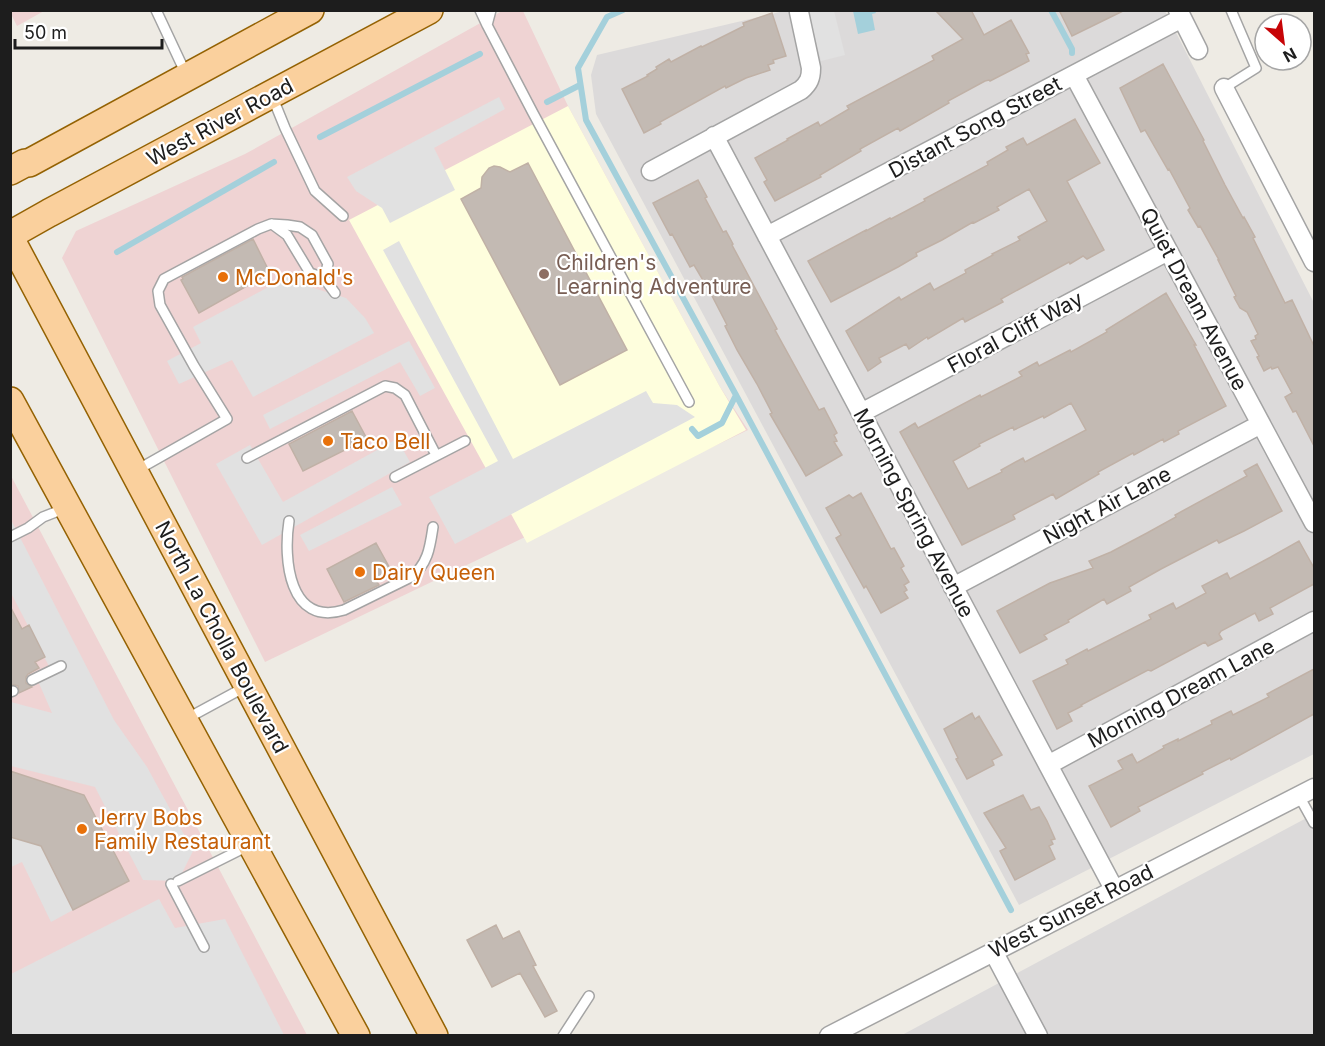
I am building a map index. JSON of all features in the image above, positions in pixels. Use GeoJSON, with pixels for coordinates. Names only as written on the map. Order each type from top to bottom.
{"type":"FeatureCollection","features":[{"type":"Feature","properties":{"kind":"main road"},"geometry":{"type":"LineString","coordinates":[[10,171],[29,163],[310,10]]}},
{"type":"Feature","properties":{"kind":"main road","name":"West River Road"},"geometry":{"type":"LineString","coordinates":[[10,237],[49,213],[429,10]]}},
{"type":"Feature","properties":{"kind":"main road","name":"North La Cholla Boulevard"},"geometry":{"type":"LineString","coordinates":[[10,237],[434,1035]]}},
{"type":"Feature","properties":{"kind":"main road"},"geometry":{"type":"LineString","coordinates":[[10,401],[356,1035]]}},
{"type":"Feature","properties":{"kind":"street"},"geometry":{"type":"LineString","coordinates":[[651,171],[801,90],[808,83],[811,68],[799,12]]}},
{"type":"Feature","properties":{"kind":"street"},"geometry":{"type":"LineString","coordinates":[[1180,14],[1198,50]]}},
{"type":"Feature","properties":{"kind":"street","name":"Distant Song Street"},"geometry":{"type":"LineString","coordinates":[[767,236],[1074,75],[1180,14]]}},
{"type":"Feature","properties":{"kind":"street","name":"Quiet Dream Avenue"},"geometry":{"type":"LineString","coordinates":[[1074,75],[1314,523]]}},
{"type":"Feature","properties":{"kind":"street"},"geometry":{"type":"LineString","coordinates":[[1224,88],[1314,262]]}},
{"type":"Feature","properties":{"kind":"street","name":"Morning Spring Avenue"},"geometry":{"type":"LineString","coordinates":[[714,136],[1114,889]]}},
{"type":"Feature","properties":{"kind":"street","name":"Floral Cliff Way"},"geometry":{"type":"LineString","coordinates":[[861,413],[1168,251]]}},
{"type":"Feature","properties":{"kind":"street","name":"Night Air Lane"},"geometry":{"type":"LineString","coordinates":[[954,586],[1261,424]]}},
{"type":"Feature","properties":{"kind":"street","name":"Morning Dream Lane"},"geometry":{"type":"LineString","coordinates":[[1048,765],[1314,621]]}},
{"type":"Feature","properties":{"kind":"street","name":"West Sunset Road"},"geometry":{"type":"LineString","coordinates":[[829,1035],[1307,792]]}},
{"type":"Feature","properties":{"kind":"street"},"geometry":{"type":"LineString","coordinates":[[993,951],[1038,1035]]}},
{"type":"Feature","properties":{"kind":"lane"},"geometry":{"type":"LineString","coordinates":[[156,10],[187,77]]}},
{"type":"Feature","properties":{"kind":"lane"},"geometry":{"type":"LineString","coordinates":[[480,10],[689,402]]}},
{"type":"Feature","properties":{"kind":"lane"},"geometry":{"type":"LineString","coordinates":[[487,25],[491,10]]}},
{"type":"Feature","properties":{"kind":"lane"},"geometry":{"type":"LineString","coordinates":[[1224,88],[1256,68],[1231,10]]}},
{"type":"Feature","properties":{"kind":"lane"},"geometry":{"type":"LineString","coordinates":[[271,95],[315,191],[343,216]]}},
{"type":"Feature","properties":{"kind":"lane"},"geometry":{"type":"LineString","coordinates":[[135,472],[227,419],[160,305],[158,291],[164,279],[271,224],[300,227],[312,235],[328,264],[324,278]]}},
{"type":"Feature","properties":{"kind":"lane"},"geometry":{"type":"LineString","coordinates":[[271,224],[287,235],[310,273],[324,278],[334,293]]}},
{"type":"Feature","properties":{"kind":"lane"},"geometry":{"type":"LineString","coordinates":[[247,458],[385,386],[395,388],[405,395],[436,455]]}},
{"type":"Feature","properties":{"kind":"lane"},"geometry":{"type":"LineString","coordinates":[[395,477],[465,441]]}},
{"type":"Feature","properties":{"kind":"lane"},"geometry":{"type":"LineString","coordinates":[[10,537],[43,517],[68,507]]}},
{"type":"Feature","properties":{"kind":"lane"},"geometry":{"type":"LineString","coordinates":[[289,521],[287,537],[291,581],[304,604],[322,613],[344,610],[411,577],[426,561],[434,527]]}},
{"type":"Feature","properties":{"kind":"lane"},"geometry":{"type":"LineString","coordinates":[[32,680],[61,666]]}},
{"type":"Feature","properties":{"kind":"lane"},"geometry":{"type":"LineString","coordinates":[[184,720],[248,685]]}},
{"type":"Feature","properties":{"kind":"lane"},"geometry":{"type":"LineString","coordinates":[[1307,792],[1314,823]]}},
{"type":"Feature","properties":{"kind":"lane"},"geometry":{"type":"LineString","coordinates":[[204,947],[174,883],[252,844]]}},
{"type":"Feature","properties":{"kind":"lane"},"geometry":{"type":"LineString","coordinates":[[562,1035],[589,996]]}},
{"type":"Feature","properties":{"kind":"shaded area"},"geometry":{"type":"Polygon","coordinates":[[[11,10],[44,11],[17,26],[11,10]]]}},
{"type":"Feature","properties":{"kind":"shaded area"},"geometry":{"type":"Polygon","coordinates":[[[502,11],[523,11],[568,106],[720,387],[748,430],[265,662],[62,258],[76,231],[245,154],[502,11]]]}},
{"type":"Feature","properties":{"kind":"shaded area"},"geometry":{"type":"Polygon","coordinates":[[[784,11],[1165,11],[1314,303],[1314,754],[1019,905],[596,114],[591,75],[597,55],[784,11]]]}},
{"type":"Feature","properties":{"kind":"shaded area"},"geometry":{"type":"Polygon","coordinates":[[[808,11],[834,11],[845,55],[821,61],[808,11]]]}},
{"type":"Feature","properties":{"kind":"shaded area"},"geometry":{"type":"Polygon","coordinates":[[[499,97],[505,109],[434,148],[455,190],[390,223],[382,208],[356,191],[347,177],[499,97]]]}},
{"type":"Feature","properties":{"kind":"shaded area"},"geometry":{"type":"Polygon","coordinates":[[[568,106],[720,387],[746,430],[527,543],[349,220],[568,106]]]}},
{"type":"Feature","properties":{"kind":"shaded area"},"geometry":{"type":"Polygon","coordinates":[[[399,241],[513,459],[646,391],[653,403],[677,405],[695,417],[455,544],[429,497],[498,461],[383,250],[399,241]]]}},
{"type":"Feature","properties":{"kind":"shaded area"},"geometry":{"type":"Polygon","coordinates":[[[297,272],[307,286],[346,298],[365,318],[374,333],[253,397],[232,360],[179,384],[167,361],[201,343],[193,327],[297,272]]]}},
{"type":"Feature","properties":{"kind":"shaded area"},"geometry":{"type":"Polygon","coordinates":[[[409,341],[435,388],[420,396],[400,362],[270,429],[263,415],[409,341]]]}},
{"type":"Feature","properties":{"kind":"shaded area"},"geometry":{"type":"Polygon","coordinates":[[[397,439],[410,462],[262,545],[216,464],[250,445],[283,502],[397,439]]]}},
{"type":"Feature","properties":{"kind":"shaded area"},"geometry":{"type":"Polygon","coordinates":[[[10,474],[307,1035],[11,1035],[10,474]]]}},
{"type":"Feature","properties":{"kind":"shaded area"},"geometry":{"type":"Polygon","coordinates":[[[392,487],[402,505],[309,551],[300,535],[392,487]]]}},
{"type":"Feature","properties":{"kind":"shaded area"},"geometry":{"type":"Polygon","coordinates":[[[10,518],[114,720],[147,767],[193,851],[178,881],[143,880],[95,787],[11,766],[11,702],[52,713],[38,681],[53,674],[11,593],[10,518]]]}},
{"type":"Feature","properties":{"kind":"shaded area"},"geometry":{"type":"Polygon","coordinates":[[[1314,814],[1314,1035],[902,1035],[1314,814]]]}},
{"type":"Feature","properties":{"kind":"shaded area"},"geometry":{"type":"Polygon","coordinates":[[[12,837],[41,846],[73,910],[51,922],[22,862],[11,867],[12,837]]]}},
{"type":"Feature","properties":{"kind":"shaded area"},"geometry":{"type":"Polygon","coordinates":[[[159,899],[175,928],[225,919],[284,1035],[11,1036],[11,974],[159,899]]]}},
{"type":"Feature","properties":{"kind":"water"},"geometry":{"type":"Polygon","coordinates":[[[853,11],[875,11],[876,13],[872,14],[875,30],[858,34],[853,11]]]}},
{"type":"Feature","properties":{"kind":"building"},"geometry":{"type":"Polygon","coordinates":[[[935,10],[971,10],[984,35],[1011,20],[1029,53],[1026,54],[1029,61],[948,101],[949,103],[900,131],[898,128],[860,149],[861,151],[820,175],[821,177],[775,201],[764,182],[767,180],[755,158],[818,122],[820,126],[849,109],[847,106],[934,60],[932,56],[963,39],[935,10]]]}},
{"type":"Feature","properties":{"kind":"building"},"geometry":{"type":"Polygon","coordinates":[[[1059,10],[1125,10],[1072,36],[1059,10]]]}},
{"type":"Feature","properties":{"kind":"building"},"geometry":{"type":"Polygon","coordinates":[[[772,13],[786,56],[773,60],[774,63],[768,65],[770,70],[726,88],[725,86],[644,133],[622,89],[648,76],[657,69],[656,67],[669,59],[671,62],[744,26],[743,23],[772,13]]]}},
{"type":"Feature","properties":{"kind":"building"},"geometry":{"type":"Polygon","coordinates":[[[1163,64],[1204,140],[1225,185],[1255,237],[1253,238],[1285,303],[1292,300],[1314,346],[1314,446],[1296,411],[1293,412],[1285,397],[1292,393],[1278,367],[1272,369],[1271,367],[1264,371],[1251,341],[1256,339],[1255,336],[1258,334],[1247,312],[1240,308],[1219,260],[1188,210],[1190,208],[1169,169],[1145,130],[1141,132],[1120,88],[1163,64]]]}},
{"type":"Feature","properties":{"kind":"building"},"geometry":{"type":"Polygon","coordinates":[[[1075,119],[1100,163],[1067,181],[1104,250],[1087,259],[1083,256],[1070,264],[1069,262],[1001,299],[1003,302],[965,322],[963,318],[909,349],[906,344],[879,358],[881,362],[868,371],[846,331],[899,297],[901,300],[930,283],[934,290],[966,273],[965,270],[1020,240],[1018,237],[1047,221],[1029,189],[997,207],[999,210],[916,253],[917,256],[898,267],[831,302],[808,261],[925,201],[924,199],[988,165],[987,162],[1008,150],[1006,147],[1023,138],[1027,145],[1075,119]]]}},
{"type":"Feature","properties":{"kind":"building","name":"Children's Learning Adventure"},"geometry":{"type":"Polygon","coordinates":[[[528,163],[627,350],[560,385],[461,199],[481,188],[482,177],[489,168],[500,167],[510,172],[528,163]]]}},
{"type":"Feature","properties":{"kind":"building"},"geometry":{"type":"Polygon","coordinates":[[[698,180],[723,232],[726,231],[777,329],[775,330],[819,410],[824,408],[837,433],[834,435],[837,441],[834,442],[842,455],[806,476],[770,414],[772,413],[737,350],[710,292],[694,265],[690,267],[653,203],[698,180]]]}},
{"type":"Feature","properties":{"kind":"building","name":"McDonald's"},"geometry":{"type":"Polygon","coordinates":[[[253,239],[270,273],[199,313],[181,280],[182,277],[253,239]]]}},
{"type":"Feature","properties":{"kind":"building"},"geometry":{"type":"Polygon","coordinates":[[[1166,293],[1196,345],[1194,345],[1226,406],[1178,431],[1179,434],[1164,442],[1163,439],[1098,472],[1099,474],[1056,499],[1053,494],[1013,515],[1015,519],[962,545],[900,432],[915,423],[918,428],[980,395],[981,397],[1022,376],[1019,372],[1037,362],[1039,366],[1070,350],[1071,352],[1107,332],[1106,330],[1166,293]],[[1071,403],[1044,418],[1043,416],[1014,430],[1013,427],[979,444],[980,446],[953,461],[968,489],[1002,472],[1001,470],[1023,458],[1025,462],[1086,430],[1071,403]]]}},
{"type":"Feature","properties":{"kind":"building","name":"Taco Bell"},"geometry":{"type":"Polygon","coordinates":[[[352,411],[367,439],[303,471],[289,444],[352,411]]]}},
{"type":"Feature","properties":{"kind":"building"},"geometry":{"type":"Polygon","coordinates":[[[1257,464],[1282,511],[1219,543],[1217,540],[1161,569],[1129,587],[1131,591],[1107,604],[1104,599],[1044,635],[1047,639],[1020,653],[997,611],[1050,583],[1093,568],[1089,561],[1111,552],[1176,517],[1175,515],[1247,476],[1244,471],[1257,464]]]}},
{"type":"Feature","properties":{"kind":"building"},"geometry":{"type":"Polygon","coordinates":[[[861,493],[891,549],[894,548],[904,566],[901,568],[909,582],[904,585],[907,590],[904,592],[908,598],[881,613],[836,538],[841,535],[826,508],[849,495],[853,498],[861,493]]]}},
{"type":"Feature","properties":{"kind":"building"},"geometry":{"type":"Polygon","coordinates":[[[1299,541],[1314,568],[1314,584],[1270,608],[1273,614],[1259,621],[1255,613],[1221,631],[1219,634],[1222,639],[1208,646],[1205,642],[1081,705],[1068,713],[1072,721],[1057,729],[1033,681],[1068,664],[1066,660],[1151,619],[1149,615],[1173,603],[1176,609],[1206,593],[1202,586],[1227,573],[1230,579],[1299,541]]]}},
{"type":"Feature","properties":{"kind":"building","name":"Dairy Queen"},"geometry":{"type":"Polygon","coordinates":[[[376,543],[393,574],[377,582],[379,585],[344,602],[327,569],[376,543]]]}},
{"type":"Feature","properties":{"kind":"building"},"geometry":{"type":"Polygon","coordinates":[[[10,606],[22,629],[29,625],[45,657],[35,662],[39,668],[26,677],[26,683],[32,687],[19,693],[18,686],[10,685],[10,606]]]}},
{"type":"Feature","properties":{"kind":"building"},"geometry":{"type":"Polygon","coordinates":[[[1314,669],[1314,714],[1231,760],[1230,758],[1202,772],[1203,774],[1138,807],[1140,811],[1111,827],[1089,786],[1123,769],[1118,761],[1132,754],[1137,763],[1164,748],[1163,746],[1212,724],[1211,721],[1231,711],[1233,715],[1269,697],[1267,694],[1314,669]]]}},
{"type":"Feature","properties":{"kind":"building"},"geometry":{"type":"Polygon","coordinates":[[[972,713],[975,719],[979,716],[1002,755],[992,760],[994,765],[967,779],[944,729],[972,713]]]}},
{"type":"Feature","properties":{"kind":"building"},"geometry":{"type":"Polygon","coordinates":[[[10,771],[84,795],[129,881],[73,910],[41,846],[10,837],[10,771]]]}},
{"type":"Feature","properties":{"kind":"building"},"geometry":{"type":"Polygon","coordinates":[[[1023,795],[1031,810],[1039,807],[1047,821],[1055,839],[1051,840],[1053,844],[1049,846],[1055,859],[1015,880],[1000,851],[1006,848],[984,813],[1023,795]]]}},
{"type":"Feature","properties":{"kind":"building"},"geometry":{"type":"Polygon","coordinates":[[[496,925],[503,939],[519,931],[536,965],[533,966],[557,1011],[545,1017],[520,973],[492,987],[467,940],[496,925]]]}},
{"type":"Feature","properties":{"kind":"waterway"},"geometry":{"type":"LineString","coordinates":[[623,10],[607,17],[578,68],[586,120],[736,395],[1011,910]]}},
{"type":"Feature","properties":{"kind":"waterway"},"geometry":{"type":"LineString","coordinates":[[1051,10],[1072,53]]}},
{"type":"Feature","properties":{"kind":"waterway"},"geometry":{"type":"LineString","coordinates":[[320,137],[480,54]]}},
{"type":"Feature","properties":{"kind":"waterway"},"geometry":{"type":"LineString","coordinates":[[547,102],[580,85]]}},
{"type":"Feature","properties":{"kind":"waterway"},"geometry":{"type":"LineString","coordinates":[[117,252],[274,162]]}},
{"type":"Feature","properties":{"kind":"waterway"},"geometry":{"type":"LineString","coordinates":[[692,429],[698,436],[722,423],[736,395]]}},
{"type":"Feature","properties":{"kind":"place","name":"Children's Learning Adventure"},"geometry":{"type":"Point","coordinates":[544,274]}},
{"type":"Feature","properties":{"kind":"place","name":"McDonald's"},"geometry":{"type":"Point","coordinates":[223,277]}},
{"type":"Feature","properties":{"kind":"place","name":"Taco Bell"},"geometry":{"type":"Point","coordinates":[328,441]}},
{"type":"Feature","properties":{"kind":"place","name":"Dairy Queen"},"geometry":{"type":"Point","coordinates":[360,572]}},
{"type":"Feature","properties":{"kind":"place","name":"Jerry Bobs Family Restaurant"},"geometry":{"type":"Point","coordinates":[82,829]}}]}
